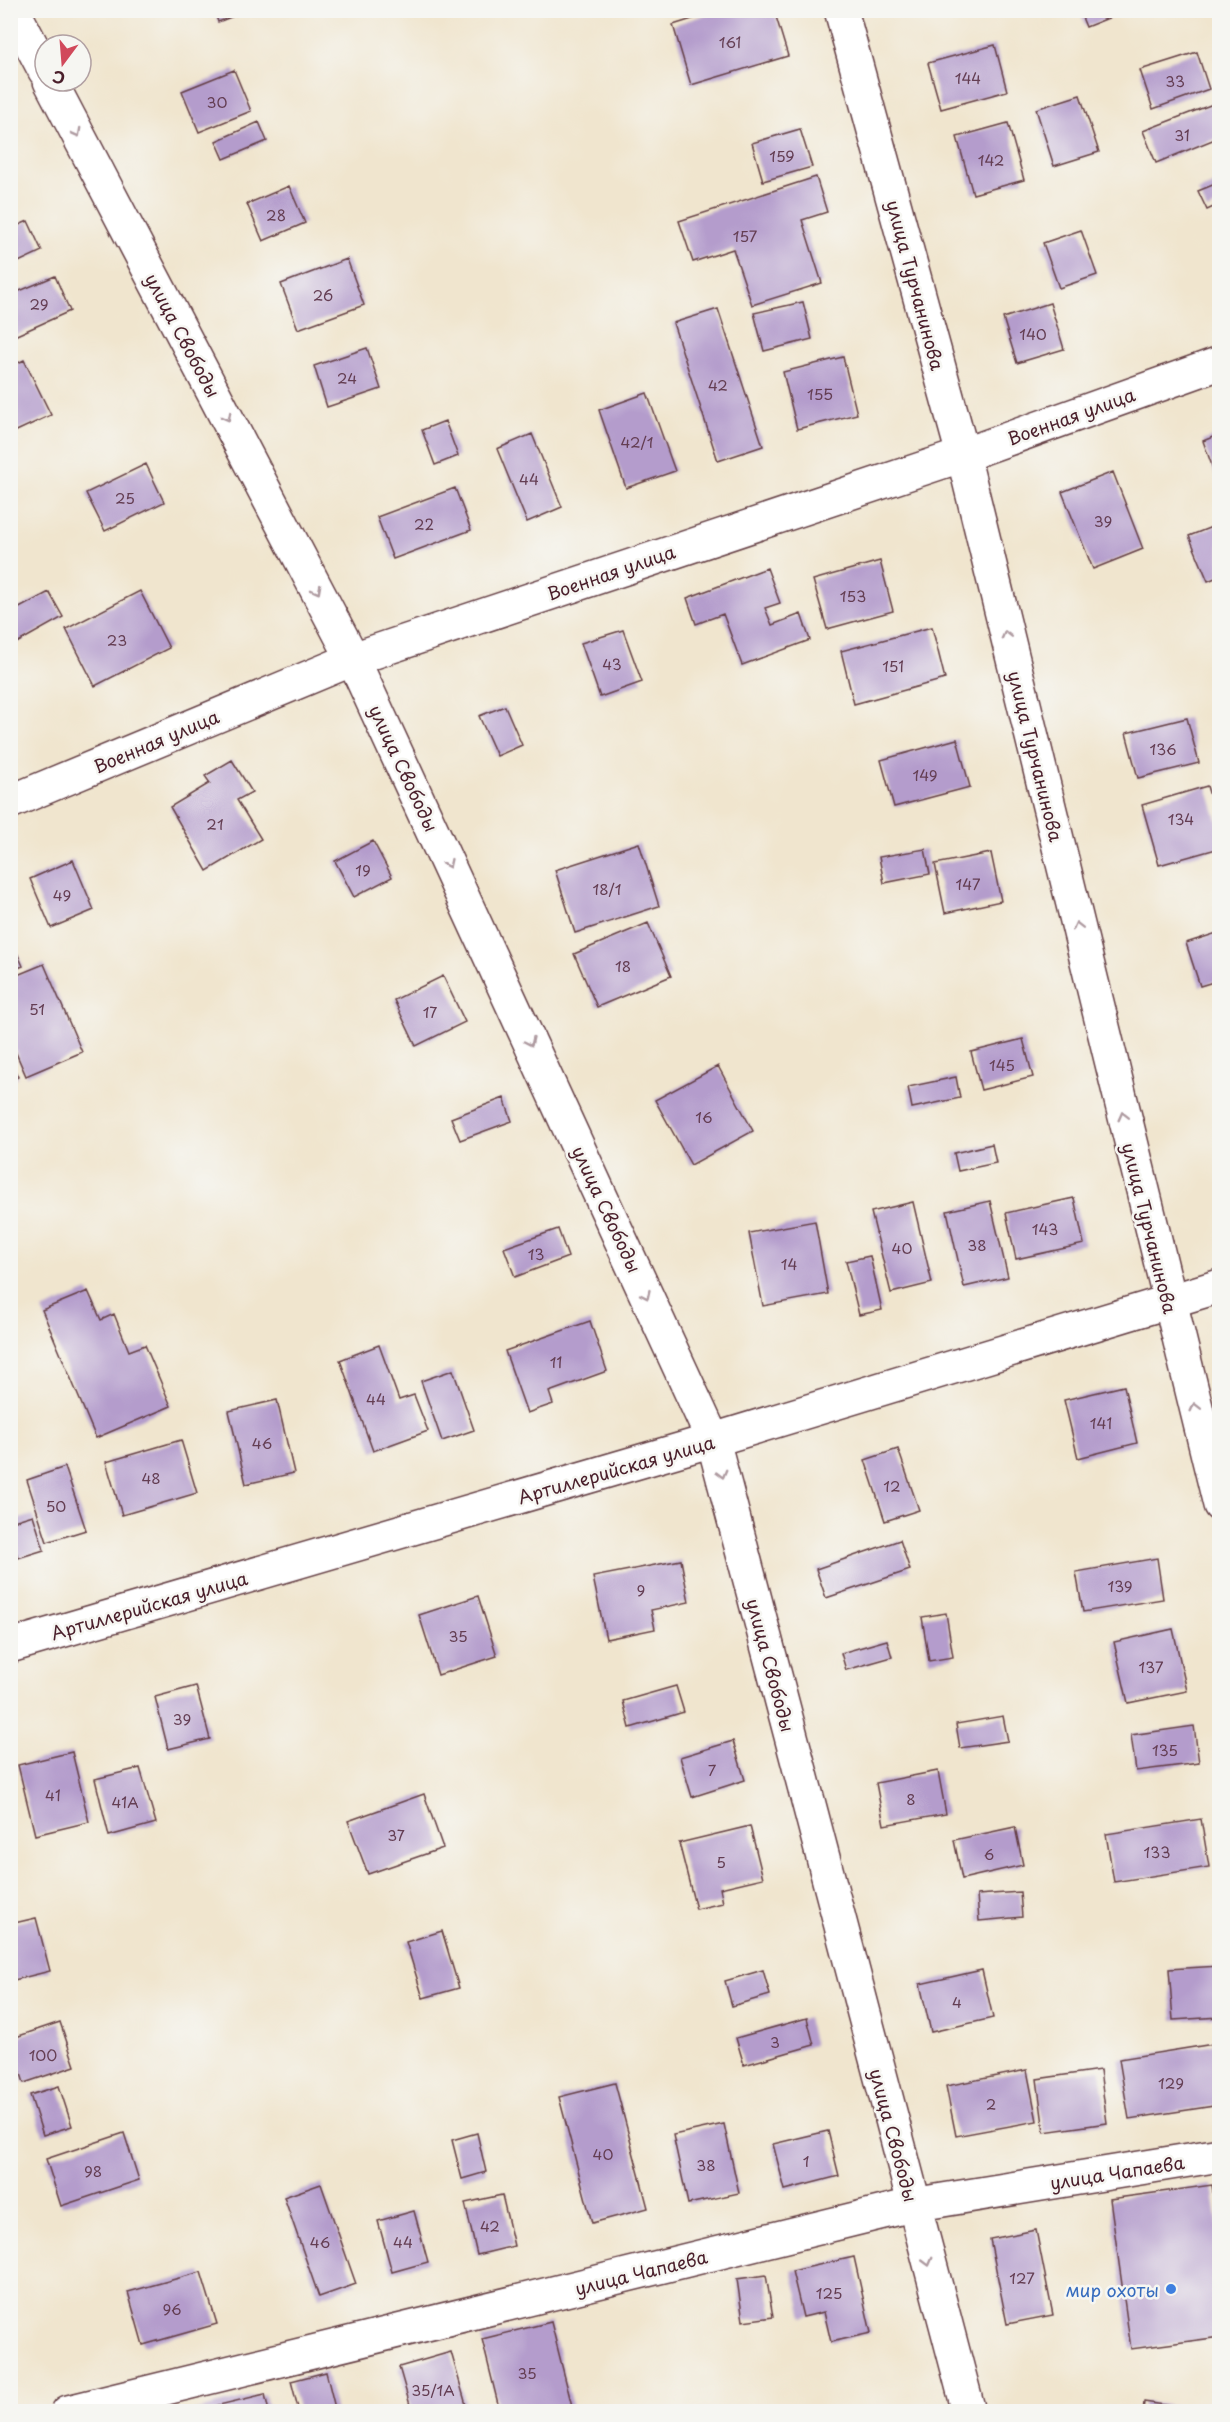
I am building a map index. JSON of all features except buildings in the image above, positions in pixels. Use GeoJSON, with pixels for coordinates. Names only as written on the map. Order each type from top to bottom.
{"type":"FeatureCollection","features":[{"type":"Feature","properties":{"kind":"street"},"geometry":{"type":"LineString","coordinates":[[13,10],[33,48]]}},
{"type":"Feature","properties":{"kind":"street","name":"улица Турчанинова"},"geometry":{"type":"LineString","coordinates":[[841,10],[963,455],[1168,1303],[1220,1505]]}},
{"type":"Feature","properties":{"kind":"street","name":"улица Свободы"},"geometry":{"type":"LineString","coordinates":[[56,93],[353,659],[713,1440],[912,2205],[969,2412]]}},
{"type":"Feature","properties":{"kind":"street","name":"Военная улица"},"geometry":{"type":"LineString","coordinates":[[10,802],[353,659],[963,455],[1220,363]]}},
{"type":"Feature","properties":{"kind":"street","name":"Артиллерийская улица"},"geometry":{"type":"LineString","coordinates":[[10,1646],[713,1440],[1220,1286]]}},
{"type":"Feature","properties":{"kind":"street","name":"улица Чапаева"},"geometry":{"type":"LineString","coordinates":[[68,2412],[912,2205],[1220,2155]]}},
{"type":"Feature","properties":{"kind":"place","name":"мир охоты"},"geometry":{"type":"Point","coordinates":[1171,2289]}}]}
